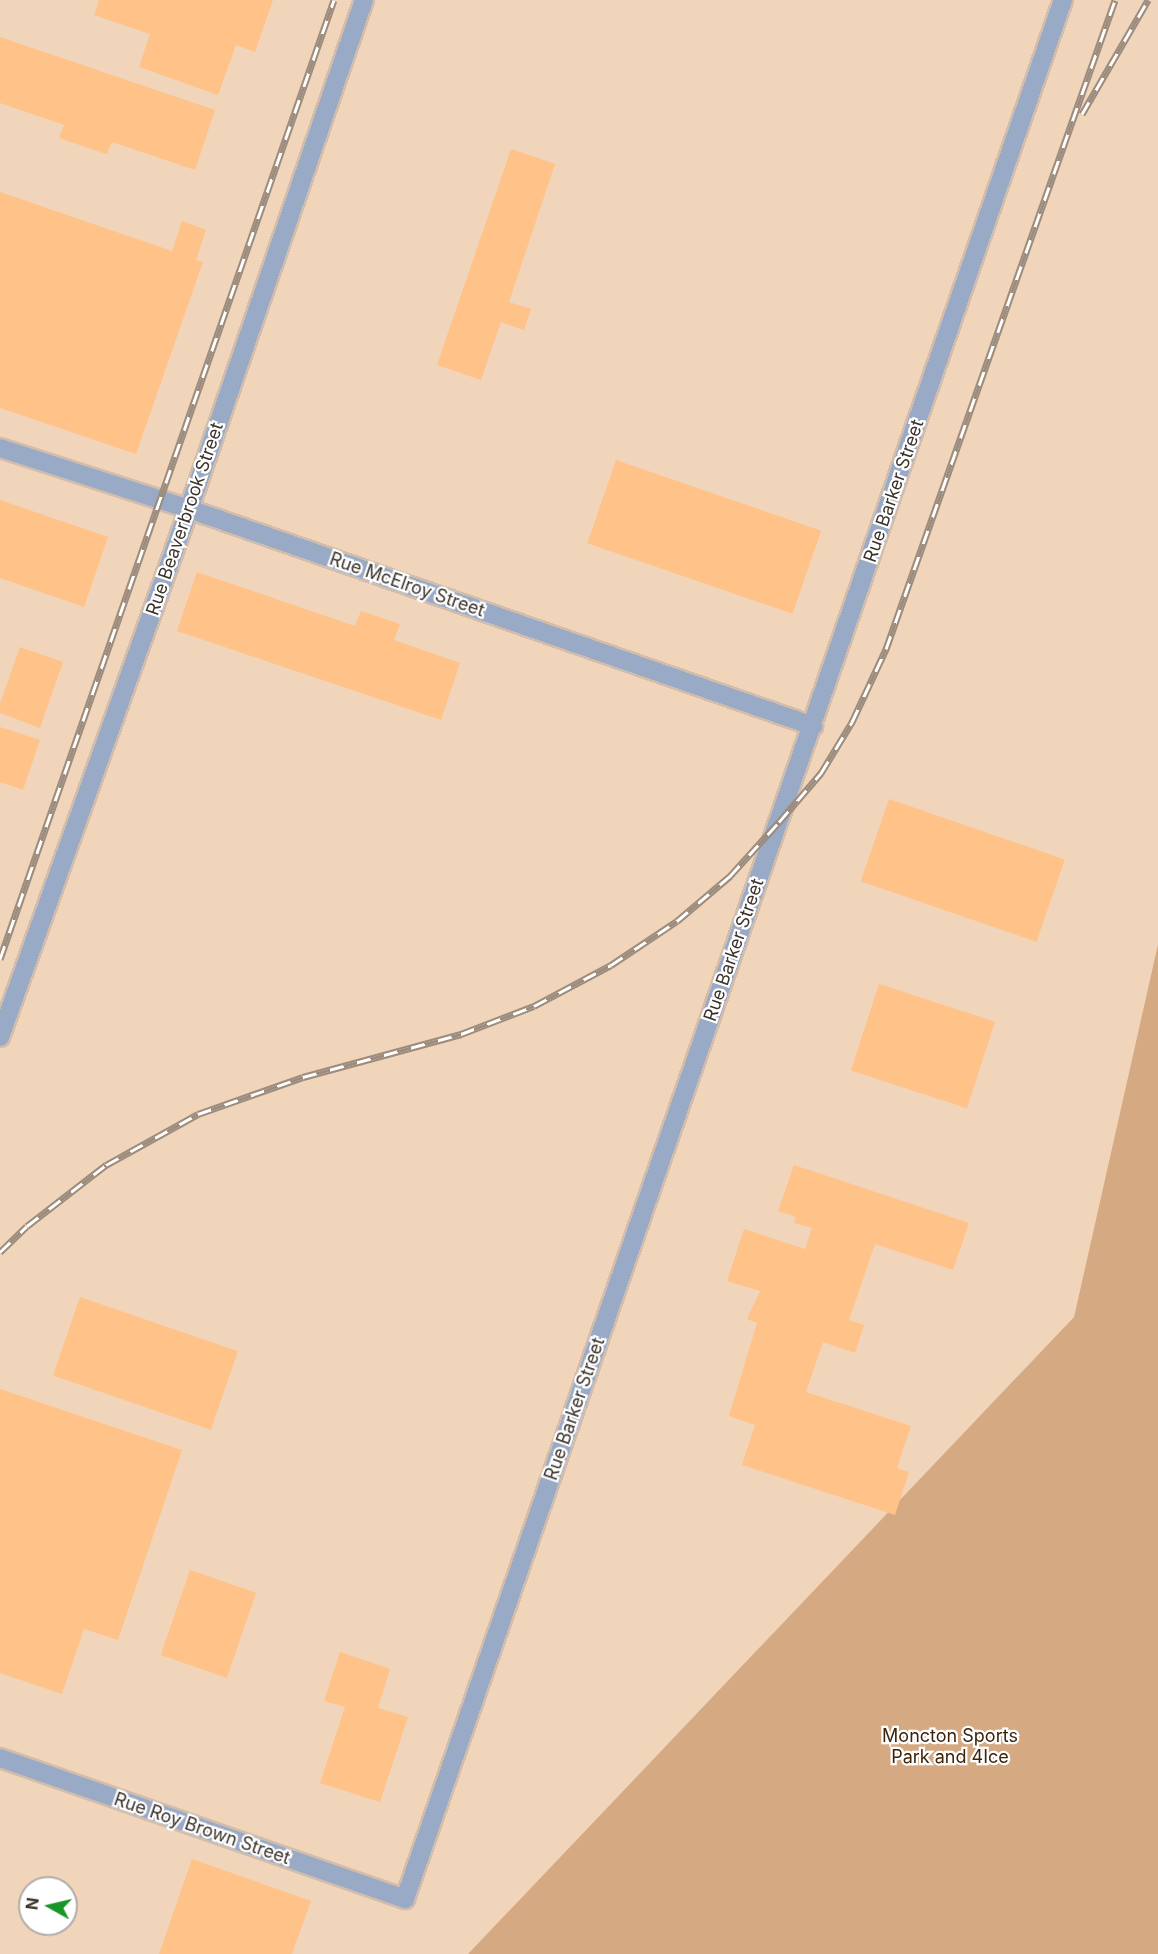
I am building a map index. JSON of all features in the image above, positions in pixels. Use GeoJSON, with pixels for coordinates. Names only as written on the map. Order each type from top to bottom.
{"type":"FeatureCollection","features":[{"type":"Feature","properties":{"kind":"street","name":"Rue Beaverbrook Street"},"geometry":{"type":"LineString","coordinates":[[0,1037],[189,510],[364,0]]}},
{"type":"Feature","properties":{"kind":"street","name":"Rue Barker Street"},"geometry":{"type":"LineString","coordinates":[[405,1899],[1063,0]]}},
{"type":"Feature","properties":{"kind":"street","name":"Rue McElroy Street"},"geometry":{"type":"LineString","coordinates":[[0,448],[189,510],[813,726]]}},
{"type":"Feature","properties":{"kind":"street","name":"Rue Roy Brown Street"},"geometry":{"type":"LineString","coordinates":[[0,1758],[405,1899]]}},
{"type":"Feature","properties":{"kind":"shaded area"},"geometry":{"type":"Polygon","coordinates":[[[0,0],[1158,0],[1158,944],[1074,1317],[468,1954],[0,1954],[0,0]]]}},
{"type":"Feature","properties":{"kind":"green space","name":"Moncton Sports Park and 4Ice"},"geometry":{"type":"Polygon","coordinates":[[[1158,944],[1158,1954],[468,1954],[1074,1317],[1158,944]]]}},
{"type":"Feature","properties":{"kind":"building"},"geometry":{"type":"Polygon","coordinates":[[[99,0],[273,0],[255,52],[236,45],[218,95],[139,67],[150,34],[94,15],[99,0]]]}},
{"type":"Feature","properties":{"kind":"building"},"geometry":{"type":"Polygon","coordinates":[[[0,37],[215,110],[195,170],[112,142],[107,154],[59,138],[64,125],[0,103],[0,37]]]}},
{"type":"Feature","properties":{"kind":"building"},"geometry":{"type":"Polygon","coordinates":[[[511,149],[555,164],[509,302],[531,309],[524,330],[501,322],[481,380],[437,365],[511,149]]]}},
{"type":"Feature","properties":{"kind":"building"},"geometry":{"type":"Polygon","coordinates":[[[0,192],[172,251],[182,221],[206,230],[196,260],[203,262],[136,454],[0,408],[0,192]]]}},
{"type":"Feature","properties":{"kind":"building"},"geometry":{"type":"Polygon","coordinates":[[[616,460],[821,531],[793,614],[587,543],[616,460]]]}},
{"type":"Feature","properties":{"kind":"building"},"geometry":{"type":"Polygon","coordinates":[[[0,500],[108,537],[84,607],[0,578],[0,500]]]}},
{"type":"Feature","properties":{"kind":"building"},"geometry":{"type":"Polygon","coordinates":[[[197,572],[355,626],[361,611],[400,624],[394,640],[460,663],[441,720],[177,631],[197,572]]]}},
{"type":"Feature","properties":{"kind":"building"},"geometry":{"type":"Polygon","coordinates":[[[20,647],[63,662],[40,728],[0,713],[0,704],[20,647]]]}},
{"type":"Feature","properties":{"kind":"building"},"geometry":{"type":"Polygon","coordinates":[[[0,727],[40,740],[23,790],[0,782],[0,727]]]}},
{"type":"Feature","properties":{"kind":"building"},"geometry":{"type":"Polygon","coordinates":[[[889,799],[1065,860],[1037,942],[861,881],[889,799]]]}},
{"type":"Feature","properties":{"kind":"building"},"geometry":{"type":"Polygon","coordinates":[[[879,984],[995,1022],[967,1108],[851,1071],[879,984]]]}},
{"type":"Feature","properties":{"kind":"building"},"geometry":{"type":"Polygon","coordinates":[[[794,1165],[969,1223],[953,1270],[875,1244],[849,1320],[864,1325],[855,1353],[823,1342],[806,1392],[911,1426],[897,1468],[909,1472],[895,1515],[742,1465],[755,1425],[729,1416],[757,1323],[747,1319],[760,1291],[727,1281],[744,1229],[805,1249],[812,1228],[794,1223],[796,1217],[778,1211],[794,1165]]]}},
{"type":"Feature","properties":{"kind":"building"},"geometry":{"type":"Polygon","coordinates":[[[80,1297],[238,1351],[211,1430],[53,1375],[80,1297]]]}},
{"type":"Feature","properties":{"kind":"building"},"geometry":{"type":"Polygon","coordinates":[[[0,1389],[182,1450],[118,1640],[84,1629],[62,1694],[0,1673],[0,1389]]]}},
{"type":"Feature","properties":{"kind":"building"},"geometry":{"type":"Polygon","coordinates":[[[190,1570],[256,1593],[227,1678],[161,1655],[190,1570]]]}},
{"type":"Feature","properties":{"kind":"building"},"geometry":{"type":"Polygon","coordinates":[[[340,1652],[390,1669],[378,1708],[408,1717],[380,1802],[320,1783],[345,1707],[324,1701],[340,1652]]]}},
{"type":"Feature","properties":{"kind":"building"},"geometry":{"type":"Polygon","coordinates":[[[192,1859],[311,1901],[292,1954],[159,1954],[192,1859]]]}},
{"type":"Feature","properties":{"kind":"railway"},"geometry":{"type":"LineString","coordinates":[[0,959],[334,0]]}},
{"type":"Feature","properties":{"kind":"railway"},"geometry":{"type":"LineString","coordinates":[[0,1252],[27,1226],[106,1165],[198,1114],[303,1077],[461,1034],[534,1006],[611,965],[677,921],[730,876],[779,822],[821,773],[852,722],[886,649],[1115,0]]}},
{"type":"Feature","properties":{"kind":"railway"},"geometry":{"type":"LineString","coordinates":[[1082,114],[1148,0]]}}]}
